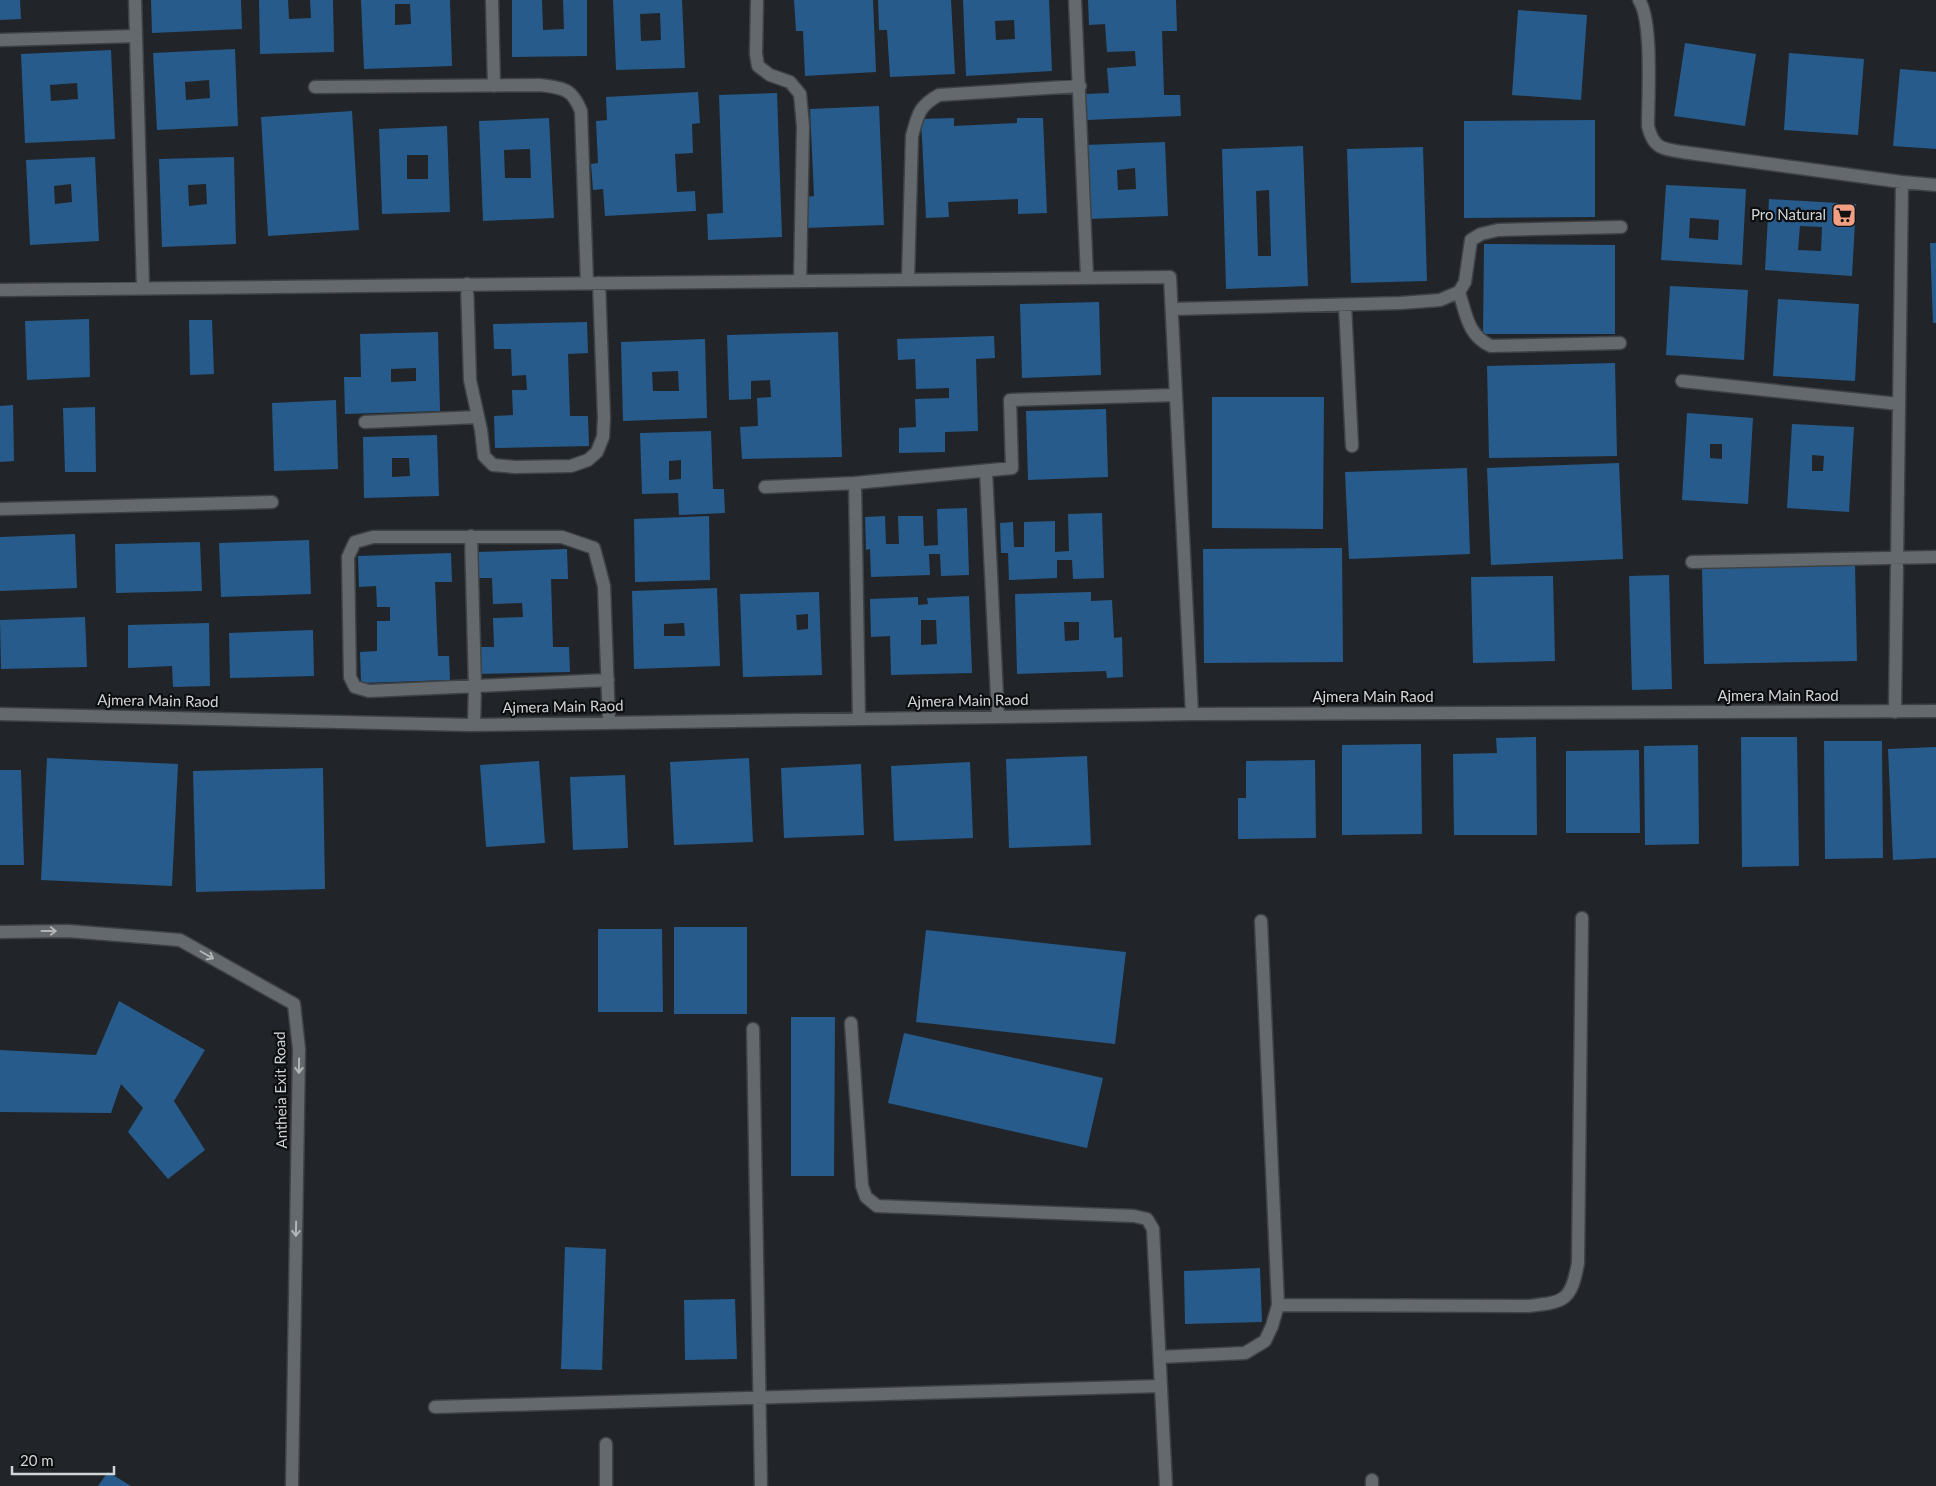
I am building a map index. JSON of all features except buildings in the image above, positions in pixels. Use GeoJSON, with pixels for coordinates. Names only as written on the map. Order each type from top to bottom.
{"type":"FeatureCollection","features":[{"type":"Feature","properties":{"kind":"street"},"geometry":{"type":"LineString","coordinates":[[135,0],[142,288]]}},
{"type":"Feature","properties":{"kind":"street"},"geometry":{"type":"LineString","coordinates":[[492,0],[494,86]]}},
{"type":"Feature","properties":{"kind":"street"},"geometry":{"type":"LineString","coordinates":[[757,0],[756,54],[758,66],[770,75],[790,82],[800,94],[803,126],[800,280]]}},
{"type":"Feature","properties":{"kind":"street"},"geometry":{"type":"LineString","coordinates":[[1075,0],[1087,278]]}},
{"type":"Feature","properties":{"kind":"street"},"geometry":{"type":"LineString","coordinates":[[1639,0],[1643,6],[1647,28],[1648,126],[1650,138],[1657,146],[1666,150],[1936,185]]}},
{"type":"Feature","properties":{"kind":"street"},"geometry":{"type":"LineString","coordinates":[[0,40],[136,36]]}},
{"type":"Feature","properties":{"kind":"street"},"geometry":{"type":"LineString","coordinates":[[315,87],[540,85],[564,88],[575,97],[581,111],[604,418],[603,437],[597,452],[588,460],[571,466],[515,468],[493,465],[484,456],[470,380],[467,284]]}},
{"type":"Feature","properties":{"kind":"street"},"geometry":{"type":"LineString","coordinates":[[908,279],[912,136],[917,118],[925,102],[939,95],[1080,86]]}},
{"type":"Feature","properties":{"kind":"street"},"geometry":{"type":"LineString","coordinates":[[1895,712],[1902,182]]}},
{"type":"Feature","properties":{"kind":"street"},"geometry":{"type":"LineString","coordinates":[[1172,308],[1345,305],[1440,300],[1459,292],[1465,282],[1471,240],[1481,234],[1498,230],[1621,227]]}},
{"type":"Feature","properties":{"kind":"street"},"geometry":{"type":"LineString","coordinates":[[0,290],[1170,277],[1192,714]]}},
{"type":"Feature","properties":{"kind":"street"},"geometry":{"type":"LineString","coordinates":[[1459,292],[1472,332],[1481,342],[1491,346],[1620,343]]}},
{"type":"Feature","properties":{"kind":"street"},"geometry":{"type":"LineString","coordinates":[[1345,305],[1352,446]]}},
{"type":"Feature","properties":{"kind":"street"},"geometry":{"type":"LineString","coordinates":[[1682,381],[1899,404]]}},
{"type":"Feature","properties":{"kind":"street"},"geometry":{"type":"LineString","coordinates":[[765,488],[855,484],[1012,468],[1010,400],[1176,395]]}},
{"type":"Feature","properties":{"kind":"street"},"geometry":{"type":"LineString","coordinates":[[365,422],[478,417]]}},
{"type":"Feature","properties":{"kind":"street"},"geometry":{"type":"LineString","coordinates":[[986,471],[998,717]]}},
{"type":"Feature","properties":{"kind":"street"},"geometry":{"type":"LineString","coordinates":[[855,484],[859,719]]}},
{"type":"Feature","properties":{"kind":"street"},"geometry":{"type":"LineString","coordinates":[[0,509],[272,502]]}},
{"type":"Feature","properties":{"kind":"street"},"geometry":{"type":"LineString","coordinates":[[471,536],[475,687],[474,724]]}},
{"type":"Feature","properties":{"kind":"street"},"geometry":{"type":"LineString","coordinates":[[608,680],[370,691],[355,687],[350,677],[348,557],[355,542],[373,537],[562,537],[594,548],[604,586],[608,680],[609,723]]}},
{"type":"Feature","properties":{"kind":"street"},"geometry":{"type":"LineString","coordinates":[[1692,562],[1936,557]]}},
{"type":"Feature","properties":{"kind":"street","name":"Ajmera Main Raod"},"geometry":{"type":"LineString","coordinates":[[0,714],[474,724],[1192,714],[1936,711]]}},
{"type":"Feature","properties":{"kind":"street"},"geometry":{"type":"LineString","coordinates":[[1278,1305],[1529,1306],[1554,1303],[1566,1297],[1574,1284],[1578,1264],[1582,918]]}},
{"type":"Feature","properties":{"kind":"street"},"geometry":{"type":"LineString","coordinates":[[1160,1357],[1245,1353],[1265,1341],[1278,1305],[1261,921]]}},
{"type":"Feature","properties":{"kind":"street","name":"Antheia Exit Road"},"geometry":{"type":"LineString","coordinates":[[0,932],[68,931],[180,940],[294,1004],[299,1049],[292,1486]]}},
{"type":"Feature","properties":{"kind":"street"},"geometry":{"type":"LineString","coordinates":[[851,1023],[862,1186],[866,1197],[877,1206],[1134,1216],[1147,1219],[1153,1229],[1166,1486]]}},
{"type":"Feature","properties":{"kind":"street"},"geometry":{"type":"LineString","coordinates":[[753,1029],[761,1486]]}},
{"type":"Feature","properties":{"kind":"street"},"geometry":{"type":"LineString","coordinates":[[435,1407],[1161,1386]]}},
{"type":"Feature","properties":{"kind":"street"},"geometry":{"type":"LineString","coordinates":[[606,1444],[606,1486]]}},
{"type":"Feature","properties":{"kind":"place","name":"Pro Natural"},"geometry":{"type":"Point","coordinates":[1844,215]}}]}
